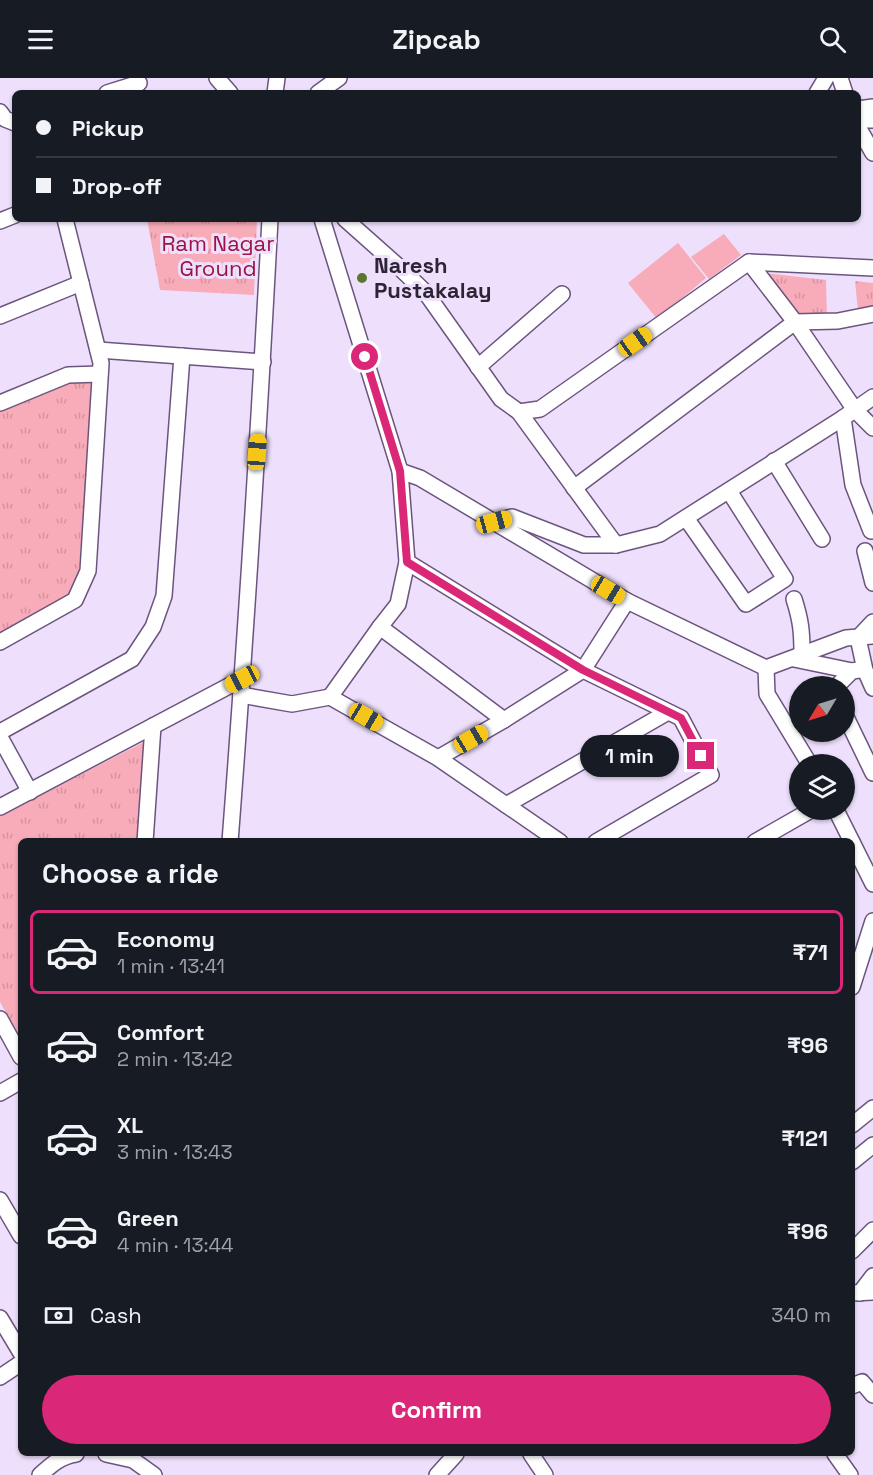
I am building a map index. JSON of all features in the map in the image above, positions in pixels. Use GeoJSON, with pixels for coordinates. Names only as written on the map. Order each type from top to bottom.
{"type":"FeatureCollection","features":[{"type":"Feature","properties":{"kind":"street"},"geometry":{"type":"LineString","coordinates":[[217,78],[227,90]]}},
{"type":"Feature","properties":{"kind":"street"},"geometry":{"type":"LineString","coordinates":[[322,90],[339,78]]}},
{"type":"Feature","properties":{"kind":"street"},"geometry":{"type":"LineString","coordinates":[[119,90],[139,85]]}},
{"type":"Feature","properties":{"kind":"street"},"geometry":{"type":"LineString","coordinates":[[0,112],[5,119],[12,122]]}},
{"type":"Feature","properties":{"kind":"street"},"geometry":{"type":"LineString","coordinates":[[861,132],[873,153]]}},
{"type":"Feature","properties":{"kind":"street"},"geometry":{"type":"LineString","coordinates":[[0,642],[75,600],[88,571],[101,363],[66,222]]}},
{"type":"Feature","properties":{"kind":"street"},"geometry":{"type":"LineString","coordinates":[[230,838],[263,362],[270,222]]}},
{"type":"Feature","properties":{"kind":"street"},"geometry":{"type":"LineString","coordinates":[[323,222],[400,471],[407,562],[398,604],[330,697]]}},
{"type":"Feature","properties":{"kind":"street"},"geometry":{"type":"LineString","coordinates":[[348,222],[426,293],[501,399],[519,412],[616,545]]}},
{"type":"Feature","properties":{"kind":"street"},"geometry":{"type":"LineString","coordinates":[[519,412],[540,409],[749,262],[873,268]]}},
{"type":"Feature","properties":{"kind":"street"},"geometry":{"type":"LineString","coordinates":[[749,262],[795,322],[849,414],[853,485],[872,531]]}},
{"type":"Feature","properties":{"kind":"street"},"geometry":{"type":"LineString","coordinates":[[0,316],[81,283]]}},
{"type":"Feature","properties":{"kind":"street"},"geometry":{"type":"LineString","coordinates":[[478,367],[562,294]]}},
{"type":"Feature","properties":{"kind":"street"},"geometry":{"type":"LineString","coordinates":[[574,488],[795,322],[838,321],[873,314]]}},
{"type":"Feature","properties":{"kind":"street"},"geometry":{"type":"LineString","coordinates":[[98,350],[263,362]]}},
{"type":"Feature","properties":{"kind":"street"},"geometry":{"type":"LineString","coordinates":[[0,732],[132,659],[153,627],[164,596],[182,356]]}},
{"type":"Feature","properties":{"kind":"street"},"geometry":{"type":"LineString","coordinates":[[0,403],[68,375],[100,374]]}},
{"type":"Feature","properties":{"kind":"street"},"geometry":{"type":"LineString","coordinates":[[494,522],[512,517],[584,545],[616,545],[660,534],[873,397]]}},
{"type":"Feature","properties":{"kind":"street"},"geometry":{"type":"LineString","coordinates":[[849,414],[873,428]]}},
{"type":"Feature","properties":{"kind":"street"},"geometry":{"type":"LineString","coordinates":[[774,461],[822,539]]}},
{"type":"Feature","properties":{"kind":"street"},"geometry":{"type":"LineString","coordinates":[[400,471],[420,478],[627,601],[766,668],[846,638],[865,637]]}},
{"type":"Feature","properties":{"kind":"street"},"geometry":{"type":"LineString","coordinates":[[686,518],[746,604],[785,579],[729,490]]}},
{"type":"Feature","properties":{"kind":"street"},"geometry":{"type":"LineString","coordinates":[[865,551],[873,583]]}},
{"type":"Feature","properties":{"kind":"street"},"geometry":{"type":"LineString","coordinates":[[407,562],[583,670],[681,718],[711,775],[603,838]]}},
{"type":"Feature","properties":{"kind":"street"},"geometry":{"type":"LineString","coordinates":[[794,599],[800,619],[797,656]]}},
{"type":"Feature","properties":{"kind":"street"},"geometry":{"type":"LineString","coordinates":[[438,758],[583,670],[627,601]]}},
{"type":"Feature","properties":{"kind":"street"},"geometry":{"type":"LineString","coordinates":[[873,622],[865,637],[863,671],[873,688]]}},
{"type":"Feature","properties":{"kind":"street"},"geometry":{"type":"LineString","coordinates":[[380,627],[504,720]]}},
{"type":"Feature","properties":{"kind":"street"},"geometry":{"type":"LineString","coordinates":[[797,656],[863,671]]}},
{"type":"Feature","properties":{"kind":"street"},"geometry":{"type":"LineString","coordinates":[[766,668],[767,694],[803,754]]}},
{"type":"Feature","properties":{"kind":"street"},"geometry":{"type":"LineString","coordinates":[[0,807],[153,726],[242,687],[292,704],[330,697],[438,758],[554,838]]}},
{"type":"Feature","properties":{"kind":"street"},"geometry":{"type":"LineString","coordinates":[[506,805],[668,712]]}},
{"type":"Feature","properties":{"kind":"street"},"geometry":{"type":"LineString","coordinates":[[145,838],[153,726]]}},
{"type":"Feature","properties":{"kind":"street"},"geometry":{"type":"LineString","coordinates":[[855,736],[873,773]]}},
{"type":"Feature","properties":{"kind":"street"},"geometry":{"type":"LineString","coordinates":[[0,737],[30,792]]}},
{"type":"Feature","properties":{"kind":"street"},"geometry":{"type":"LineString","coordinates":[[761,838],[793,820]]}},
{"type":"Feature","properties":{"kind":"street"},"geometry":{"type":"LineString","coordinates":[[841,820],[850,838]]}},
{"type":"Feature","properties":{"kind":"street"},"geometry":{"type":"LineString","coordinates":[[855,848],[873,884]]}},
{"type":"Feature","properties":{"kind":"street"},"geometry":{"type":"LineString","coordinates":[[855,981],[868,956],[873,921]]}},
{"type":"Feature","properties":{"kind":"street"},"geometry":{"type":"LineString","coordinates":[[0,1019],[18,1052]]}},
{"type":"Feature","properties":{"kind":"street"},"geometry":{"type":"LineString","coordinates":[[0,1093],[18,1083]]}},
{"type":"Feature","properties":{"kind":"street"},"geometry":{"type":"LineString","coordinates":[[855,1123],[873,1108]]}},
{"type":"Feature","properties":{"kind":"street"},"geometry":{"type":"LineString","coordinates":[[855,1160],[873,1145]]}},
{"type":"Feature","properties":{"kind":"street"},"geometry":{"type":"LineString","coordinates":[[0,1200],[18,1231]]}},
{"type":"Feature","properties":{"kind":"street"},"geometry":{"type":"LineString","coordinates":[[855,1248],[873,1230]]}},
{"type":"Feature","properties":{"kind":"street"},"geometry":{"type":"LineString","coordinates":[[862,1292],[873,1276]]}},
{"type":"Feature","properties":{"kind":"street"},"geometry":{"type":"LineString","coordinates":[[0,1318],[18,1348]]}},
{"type":"Feature","properties":{"kind":"street"},"geometry":{"type":"LineString","coordinates":[[0,1377],[18,1365]]}},
{"type":"Feature","properties":{"kind":"street"},"geometry":{"type":"LineString","coordinates":[[855,1385],[862,1382],[873,1395]]}},
{"type":"Feature","properties":{"kind":"street"},"geometry":{"type":"LineString","coordinates":[[40,1475],[64,1456]]}},
{"type":"Feature","properties":{"kind":"street"},"geometry":{"type":"LineString","coordinates":[[115,1456],[133,1460],[154,1475]]}},
{"type":"Feature","properties":{"kind":"street"},"geometry":{"type":"LineString","coordinates":[[436,1475],[454,1456]]}},
{"type":"Feature","properties":{"kind":"street"},"geometry":{"type":"LineString","coordinates":[[532,1456],[544,1475]]}},
{"type":"Feature","properties":{"kind":"street"},"geometry":{"type":"LineString","coordinates":[[836,1456],[850,1475]]}},
{"type":"Feature","properties":{"kind":"green space","name":"Ram Nagar Ground"},"geometry":{"type":"Polygon","coordinates":[[[148,222],[257,222],[254,295],[160,290],[148,222]]]}},
{"type":"Feature","properties":{"kind":"green space"},"geometry":{"type":"Polygon","coordinates":[[[724,234],[741,255],[709,279],[691,257],[724,234]]]}},
{"type":"Feature","properties":{"kind":"green space"},"geometry":{"type":"Polygon","coordinates":[[[678,243],[706,278],[657,319],[628,283],[678,243]]]}},
{"type":"Feature","properties":{"kind":"green space"},"geometry":{"type":"Polygon","coordinates":[[[765,273],[826,280],[827,318],[796,319],[765,273]]]}},
{"type":"Feature","properties":{"kind":"green space"},"geometry":{"type":"Polygon","coordinates":[[[855,281],[873,283],[873,310],[858,311],[855,281]]]}},
{"type":"Feature","properties":{"kind":"green space"},"geometry":{"type":"Polygon","coordinates":[[[74,382],[93,382],[79,571],[68,596],[0,632],[0,412],[74,382]]]}},
{"type":"Feature","properties":{"kind":"green space"},"geometry":{"type":"Polygon","coordinates":[[[146,741],[139,838],[18,838],[18,1034],[0,1002],[0,816],[146,741]]]}},
{"type":"Feature","properties":{"kind":"place","name":"Naresh Pustakalay"},"geometry":{"type":"Point","coordinates":[362,278]}},
{"type":"Feature","properties":{"kind":"route"},"geometry":{"type":"LineString","coordinates":[[365,357],[400,471],[407,562],[583,670],[681,718],[701,756]]}}]}
